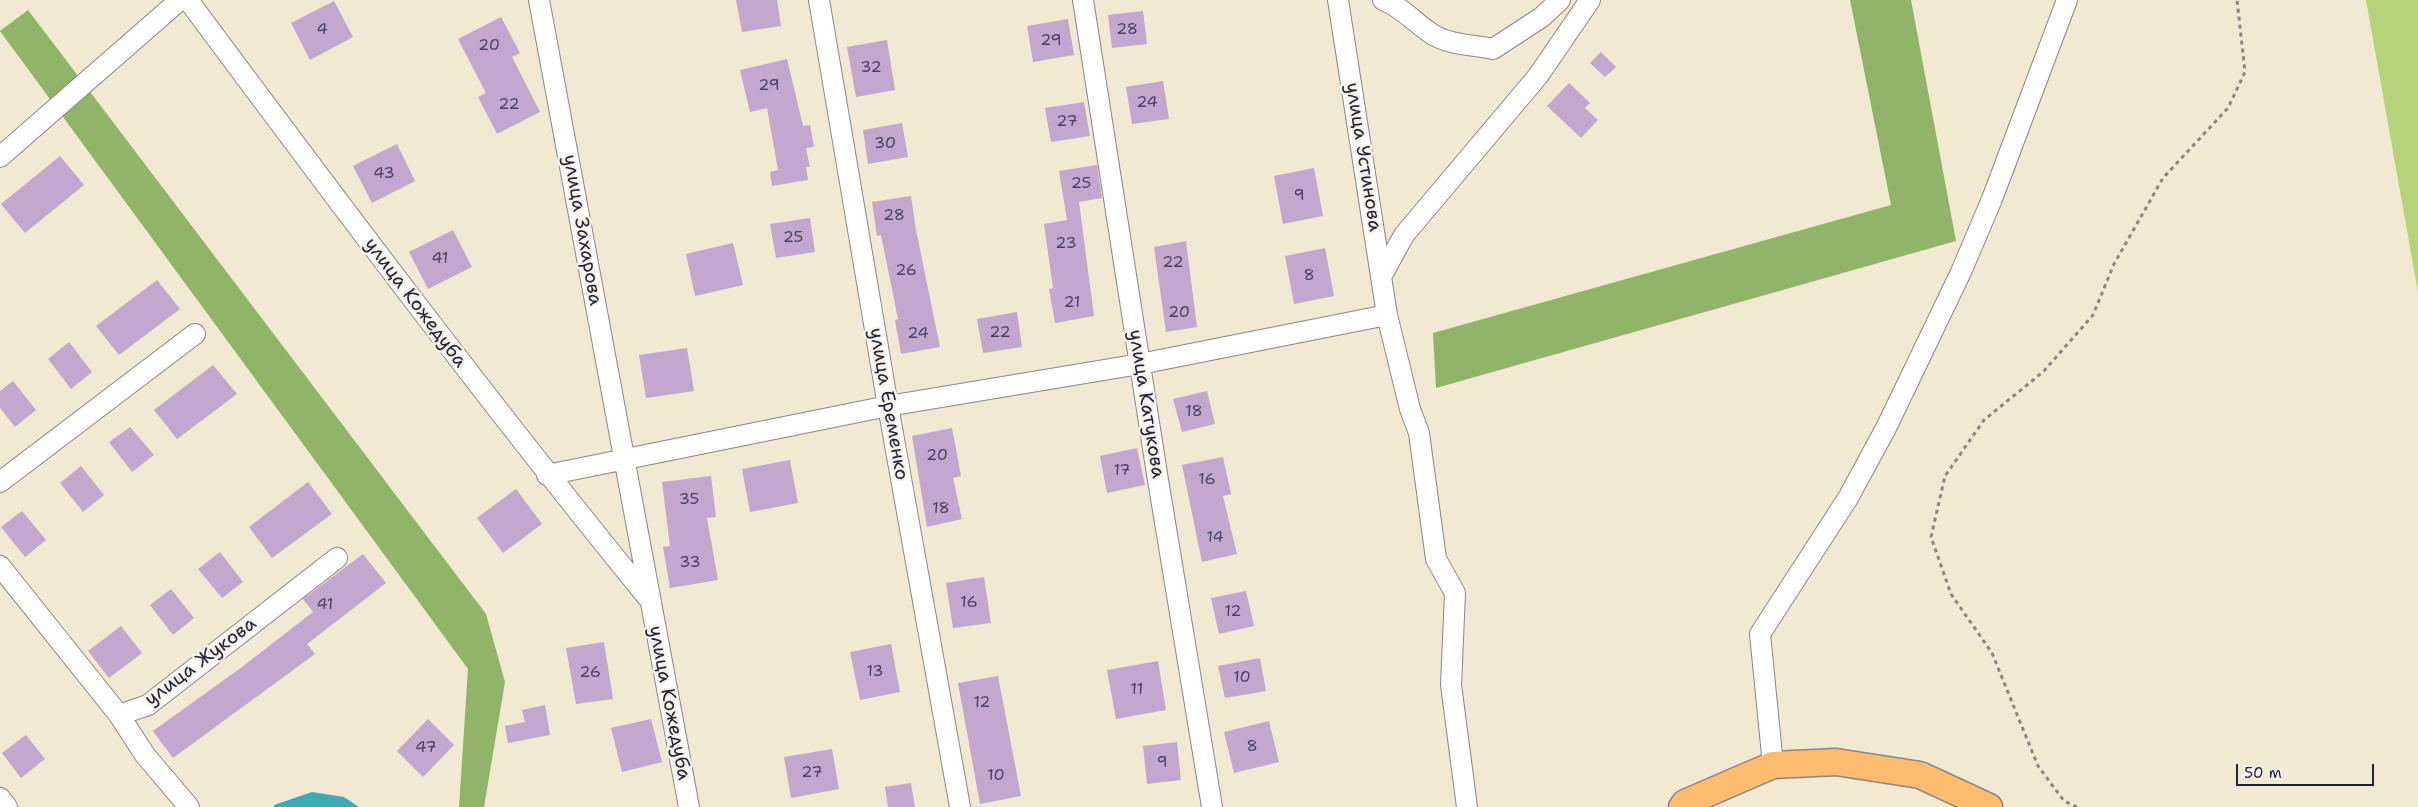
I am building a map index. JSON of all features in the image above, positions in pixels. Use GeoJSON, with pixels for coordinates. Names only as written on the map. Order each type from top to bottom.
{"type":"FeatureCollection","features":[{"type":"Feature","properties":{"kind":"main road"},"geometry":{"type":"LineString","coordinates":[[1682,807],[1685,803],[1774,765],[1836,762],[1920,775],[1989,807]]}},
{"type":"Feature","properties":{"kind":"street"},"geometry":{"type":"LineString","coordinates":[[0,157],[180,0]]}},
{"type":"Feature","properties":{"kind":"street","name":"улица Кожедуба"},"geometry":{"type":"LineString","coordinates":[[188,0],[398,282],[547,475],[649,600]]}},
{"type":"Feature","properties":{"kind":"street","name":"улица Захарова"},"geometry":{"type":"LineString","coordinates":[[539,0],[624,460]]}},
{"type":"Feature","properties":{"kind":"street","name":"улица Еременко"},"geometry":{"type":"LineString","coordinates":[[819,0],[888,406],[960,807]]}},
{"type":"Feature","properties":{"kind":"street","name":"улица Катукова"},"geometry":{"type":"LineString","coordinates":[[1083,0],[1212,807]]}},
{"type":"Feature","properties":{"kind":"street","name":"улица Устинова"},"geometry":{"type":"LineString","coordinates":[[1338,0],[1387,315],[1410,409],[1419,434],[1436,559],[1455,593],[1451,685],[1467,807]]}},
{"type":"Feature","properties":{"kind":"street"},"geometry":{"type":"LineString","coordinates":[[1383,0],[1394,4],[1433,35],[1449,41],[1493,49],[1542,17],[1560,0]]}},
{"type":"Feature","properties":{"kind":"street"},"geometry":{"type":"LineString","coordinates":[[1381,277],[1404,235],[1538,76],[1590,0]]}},
{"type":"Feature","properties":{"kind":"street"},"geometry":{"type":"LineString","coordinates":[[1774,765],[1760,634],[1848,498],[1890,420],[1961,272],[1992,198],[2067,0]]}},
{"type":"Feature","properties":{"kind":"street"},"geometry":{"type":"LineString","coordinates":[[547,475],[888,406],[1140,364],[1387,315]]}},
{"type":"Feature","properties":{"kind":"street"},"geometry":{"type":"LineString","coordinates":[[0,482],[195,334]]}},
{"type":"Feature","properties":{"kind":"street","name":"улица Кожедуба"},"geometry":{"type":"LineString","coordinates":[[624,460],[689,807]]}},
{"type":"Feature","properties":{"kind":"street","name":"улица Жукова"},"geometry":{"type":"LineString","coordinates":[[119,716],[148,705],[336,558]]}},
{"type":"Feature","properties":{"kind":"street"},"geometry":{"type":"LineString","coordinates":[[0,566],[119,716],[145,755],[189,807]]}},
{"type":"Feature","properties":{"kind":"street"},"geometry":{"type":"LineString","coordinates":[[0,798],[7,807]]}},
{"type":"Feature","properties":{"kind":"path"},"geometry":{"type":"LineString","coordinates":[[2077,807],[2064,801],[2038,766],[1992,653],[1951,594],[1931,537],[1945,476],[1956,460],[1984,420],[2043,372],[2093,315],[2114,264],[2163,178],[2228,108],[2245,72],[2237,0]]}},
{"type":"Feature","properties":{"kind":"green space"},"geometry":{"type":"Polygon","coordinates":[[[1850,0],[1911,0],[1956,241],[1436,388],[1433,333],[1891,205],[1850,0]]]}},
{"type":"Feature","properties":{"kind":"green space"},"geometry":{"type":"Polygon","coordinates":[[[2366,0],[2418,0],[2418,292],[2366,0]]]}},
{"type":"Feature","properties":{"kind":"green space"},"geometry":{"type":"Polygon","coordinates":[[[28,10],[486,614],[505,682],[484,807],[459,807],[468,669],[0,31],[28,10]]]}},
{"type":"Feature","properties":{"kind":"water"},"geometry":{"type":"Polygon","coordinates":[[[312,792],[344,797],[359,807],[274,807],[274,805],[312,792]]]}},
{"type":"Feature","properties":{"kind":"building"},"geometry":{"type":"Polygon","coordinates":[[[736,0],[777,0],[781,26],[742,32],[736,0]]]}},
{"type":"Feature","properties":{"kind":"building"},"geometry":{"type":"Polygon","coordinates":[[[334,1],[353,37],[310,60],[291,23],[334,1]]]}},
{"type":"Feature","properties":{"kind":"building"},"geometry":{"type":"Polygon","coordinates":[[[1143,11],[1147,44],[1112,48],[1108,15],[1143,11]]]}},
{"type":"Feature","properties":{"kind":"building"},"geometry":{"type":"Polygon","coordinates":[[[501,17],[520,53],[512,57],[540,112],[497,134],[478,97],[486,93],[458,39],[501,17]]]}},
{"type":"Feature","properties":{"kind":"building"},"geometry":{"type":"Polygon","coordinates":[[[1068,19],[1074,55],[1033,62],[1027,26],[1068,19]]]}},
{"type":"Feature","properties":{"kind":"building"},"geometry":{"type":"Polygon","coordinates":[[[887,40],[895,90],[856,97],[847,47],[887,40]]]}},
{"type":"Feature","properties":{"kind":"building"},"geometry":{"type":"Polygon","coordinates":[[[1601,52],[1616,67],[1605,77],[1590,63],[1601,52]]]}},
{"type":"Feature","properties":{"kind":"building"},"geometry":{"type":"Polygon","coordinates":[[[787,59],[803,126],[810,125],[814,147],[806,148],[810,167],[806,167],[808,180],[772,186],[770,172],[778,170],[767,108],[750,112],[740,70],[787,59]]]}},
{"type":"Feature","properties":{"kind":"building"},"geometry":{"type":"Polygon","coordinates":[[[1163,81],[1169,119],[1132,124],[1126,87],[1163,81]]]}},
{"type":"Feature","properties":{"kind":"building"},"geometry":{"type":"Polygon","coordinates":[[[1569,83],[1590,103],[1585,108],[1598,120],[1581,138],[1547,106],[1569,83]]]}},
{"type":"Feature","properties":{"kind":"building"},"geometry":{"type":"Polygon","coordinates":[[[1084,102],[1090,136],[1051,142],[1045,108],[1084,102]]]}},
{"type":"Feature","properties":{"kind":"building"},"geometry":{"type":"Polygon","coordinates":[[[902,123],[908,157],[868,164],[863,130],[902,123]]]}},
{"type":"Feature","properties":{"kind":"building"},"geometry":{"type":"Polygon","coordinates":[[[397,144],[415,181],[372,203],[353,166],[397,144]]]}},
{"type":"Feature","properties":{"kind":"building"},"geometry":{"type":"Polygon","coordinates":[[[60,156],[84,185],[25,233],[1,204],[60,156]]]}},
{"type":"Feature","properties":{"kind":"building"},"geometry":{"type":"Polygon","coordinates":[[[1097,165],[1102,198],[1079,202],[1094,316],[1055,323],[1049,289],[1053,288],[1044,224],[1067,220],[1059,171],[1097,165]]]}},
{"type":"Feature","properties":{"kind":"building"},"geometry":{"type":"Polygon","coordinates":[[[1314,168],[1323,216],[1283,224],[1274,176],[1314,168]]]}},
{"type":"Feature","properties":{"kind":"building"},"geometry":{"type":"Polygon","coordinates":[[[911,196],[916,230],[940,347],[901,354],[895,320],[898,319],[881,235],[877,236],[872,202],[911,196]]]}},
{"type":"Feature","properties":{"kind":"building"},"geometry":{"type":"Polygon","coordinates":[[[810,218],[815,252],[776,258],[770,224],[810,218]]]}},
{"type":"Feature","properties":{"kind":"building"},"geometry":{"type":"Polygon","coordinates":[[[453,230],[472,267],[428,289],[409,252],[453,230]]]}},
{"type":"Feature","properties":{"kind":"building"},"geometry":{"type":"Polygon","coordinates":[[[1186,241],[1197,327],[1166,332],[1154,247],[1186,241]]]}},
{"type":"Feature","properties":{"kind":"building"},"geometry":{"type":"Polygon","coordinates":[[[733,243],[743,285],[695,296],[686,254],[733,243]]]}},
{"type":"Feature","properties":{"kind":"building"},"geometry":{"type":"Polygon","coordinates":[[[1325,248],[1334,296],[1294,304],[1285,256],[1325,248]]]}},
{"type":"Feature","properties":{"kind":"building"},"geometry":{"type":"Polygon","coordinates":[[[157,280],[180,309],[119,355],[96,326],[157,280]]]}},
{"type":"Feature","properties":{"kind":"building"},"geometry":{"type":"Polygon","coordinates":[[[1017,312],[1022,347],[983,353],[977,319],[1017,312]]]}},
{"type":"Feature","properties":{"kind":"building"},"geometry":{"type":"Polygon","coordinates":[[[69,342],[92,372],[71,389],[48,359],[69,342]]]}},
{"type":"Feature","properties":{"kind":"building"},"geometry":{"type":"Polygon","coordinates":[[[687,348],[694,391],[646,398],[639,355],[687,348]]]}},
{"type":"Feature","properties":{"kind":"building"},"geometry":{"type":"Polygon","coordinates":[[[213,365],[237,394],[177,439],[154,410],[213,365]]]}},
{"type":"Feature","properties":{"kind":"building"},"geometry":{"type":"Polygon","coordinates":[[[13,381],[36,410],[15,427],[0,408],[0,391],[13,381]]]}},
{"type":"Feature","properties":{"kind":"building"},"geometry":{"type":"Polygon","coordinates":[[[1207,391],[1215,424],[1182,432],[1173,399],[1207,391]]]}},
{"type":"Feature","properties":{"kind":"building"},"geometry":{"type":"Polygon","coordinates":[[[130,427],[154,455],[132,472],[109,442],[130,427]]]}},
{"type":"Feature","properties":{"kind":"building"},"geometry":{"type":"Polygon","coordinates":[[[952,428],[961,476],[953,478],[962,519],[927,527],[912,436],[952,428]]]}},
{"type":"Feature","properties":{"kind":"building"},"geometry":{"type":"Polygon","coordinates":[[[1137,448],[1145,485],[1107,493],[1100,456],[1137,448]]]}},
{"type":"Feature","properties":{"kind":"building"},"geometry":{"type":"Polygon","coordinates":[[[1223,457],[1231,494],[1223,496],[1237,554],[1202,562],[1182,465],[1223,457]]]}},
{"type":"Feature","properties":{"kind":"building"},"geometry":{"type":"Polygon","coordinates":[[[790,460],[798,503],[750,512],[742,469],[790,460]]]}},
{"type":"Feature","properties":{"kind":"building"},"geometry":{"type":"Polygon","coordinates":[[[81,466],[104,495],[83,512],[60,483],[81,466]]]}},
{"type":"Feature","properties":{"kind":"building"},"geometry":{"type":"Polygon","coordinates":[[[711,476],[716,517],[707,518],[718,580],[670,588],[663,547],[670,546],[662,482],[711,476]]]}},
{"type":"Feature","properties":{"kind":"building"},"geometry":{"type":"Polygon","coordinates":[[[308,482],[332,514],[272,558],[249,527],[308,482]]]}},
{"type":"Feature","properties":{"kind":"building"},"geometry":{"type":"Polygon","coordinates":[[[516,489],[542,524],[503,553],[477,518],[516,489]]]}},
{"type":"Feature","properties":{"kind":"building"},"geometry":{"type":"Polygon","coordinates":[[[22,511],[46,540],[25,557],[1,527],[22,511]]]}},
{"type":"Feature","properties":{"kind":"building"},"geometry":{"type":"Polygon","coordinates":[[[220,552],[243,582],[222,598],[198,569],[220,552]]]}},
{"type":"Feature","properties":{"kind":"building"},"geometry":{"type":"Polygon","coordinates":[[[363,554],[386,583],[307,644],[315,654],[173,758],[153,731],[242,667],[313,612],[303,599],[363,554]]]}},
{"type":"Feature","properties":{"kind":"building"},"geometry":{"type":"Polygon","coordinates":[[[984,577],[991,623],[953,628],[946,583],[984,577]]]}},
{"type":"Feature","properties":{"kind":"building"},"geometry":{"type":"Polygon","coordinates":[[[171,589],[194,618],[173,635],[150,605],[171,589]]]}},
{"type":"Feature","properties":{"kind":"building"},"geometry":{"type":"Polygon","coordinates":[[[1246,591],[1254,626],[1219,634],[1211,598],[1246,591]]]}},
{"type":"Feature","properties":{"kind":"building"},"geometry":{"type":"Polygon","coordinates":[[[121,626],[142,653],[109,678],[88,651],[121,626]]]}},
{"type":"Feature","properties":{"kind":"building"},"geometry":{"type":"Polygon","coordinates":[[[604,642],[613,699],[576,704],[566,648],[604,642]]]}},
{"type":"Feature","properties":{"kind":"building"},"geometry":{"type":"Polygon","coordinates":[[[891,644],[900,692],[860,700],[850,652],[891,644]]]}},
{"type":"Feature","properties":{"kind":"building"},"geometry":{"type":"Polygon","coordinates":[[[1260,658],[1266,691],[1225,698],[1218,666],[1260,658]]]}},
{"type":"Feature","properties":{"kind":"building"},"geometry":{"type":"Polygon","coordinates":[[[1158,661],[1166,710],[1116,719],[1107,670],[1158,661]]]}},
{"type":"Feature","properties":{"kind":"building"},"geometry":{"type":"Polygon","coordinates":[[[998,676],[1021,796],[980,804],[958,683],[998,676]]]}},
{"type":"Feature","properties":{"kind":"building"},"geometry":{"type":"Polygon","coordinates":[[[545,705],[550,735],[508,743],[505,726],[525,722],[522,710],[545,705]]]}},
{"type":"Feature","properties":{"kind":"building"},"geometry":{"type":"Polygon","coordinates":[[[428,719],[454,745],[423,777],[397,751],[428,719]]]}},
{"type":"Feature","properties":{"kind":"building"},"geometry":{"type":"Polygon","coordinates":[[[651,719],[662,762],[622,772],[611,728],[651,719]]]}},
{"type":"Feature","properties":{"kind":"building"},"geometry":{"type":"Polygon","coordinates":[[[1269,721],[1279,762],[1234,773],[1224,732],[1269,721]]]}},
{"type":"Feature","properties":{"kind":"building"},"geometry":{"type":"Polygon","coordinates":[[[26,735],[45,759],[21,778],[2,753],[26,735]]]}},
{"type":"Feature","properties":{"kind":"building"},"geometry":{"type":"Polygon","coordinates":[[[1177,742],[1181,780],[1147,784],[1143,746],[1177,742]]]}},
{"type":"Feature","properties":{"kind":"building"},"geometry":{"type":"Polygon","coordinates":[[[832,749],[839,789],[791,798],[784,757],[832,749]]]}},
{"type":"Feature","properties":{"kind":"building"},"geometry":{"type":"Polygon","coordinates":[[[911,783],[915,807],[888,807],[885,787],[911,783]]]}}]}
